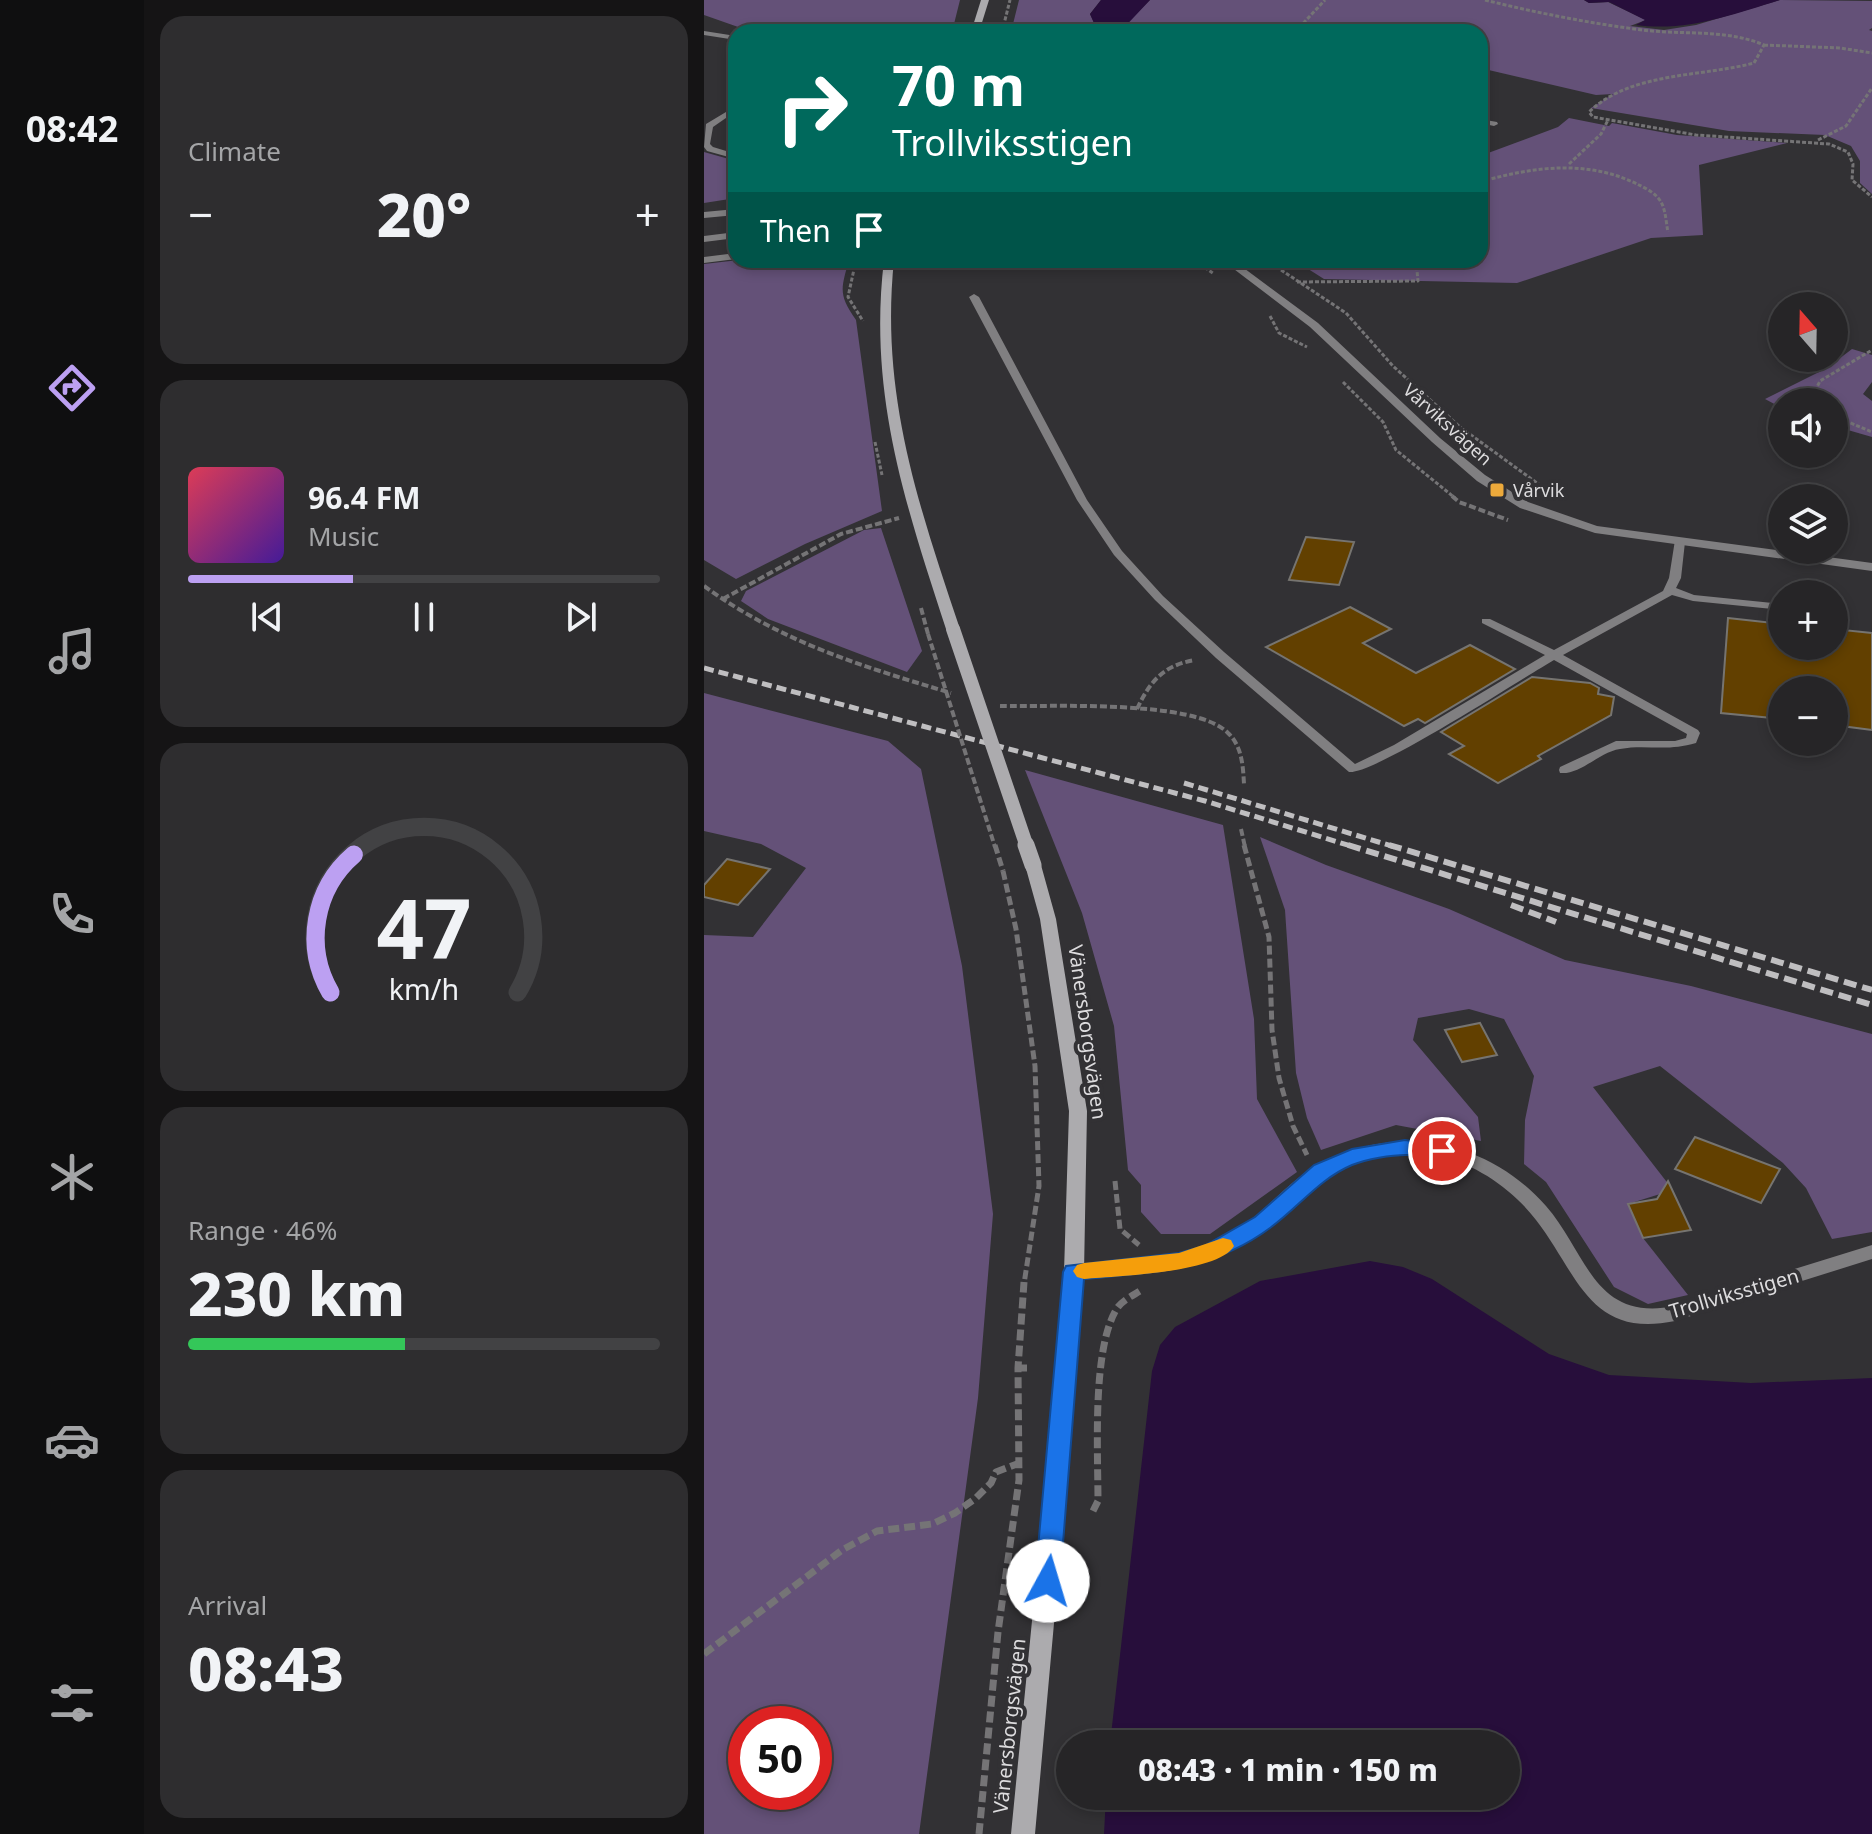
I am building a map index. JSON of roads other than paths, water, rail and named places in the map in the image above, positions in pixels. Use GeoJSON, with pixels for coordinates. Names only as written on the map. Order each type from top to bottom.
{"type":"FeatureCollection","features":[{"type":"Feature","properties":{"kind":"main road"},"geometry":{"type":"LineString","coordinates":[[978,24],[985,0]]}},
{"type":"Feature","properties":{"kind":"main road","name":"Vänersborgsvägen"},"geometry":{"type":"LineString","coordinates":[[888,268],[883,292],[883,321],[894,419],[916,516],[1033,865],[1048,919],[1078,1111],[1074,1272],[1023,1834]]}},
{"type":"Feature","properties":{"kind":"street"},"geometry":{"type":"LineString","coordinates":[[704,215],[728,213]]}},
{"type":"Feature","properties":{"kind":"street","name":"Vårviksvägen"},"geometry":{"type":"LineString","coordinates":[[1238,268],[1314,325],[1436,440],[1510,498],[1551,517],[1595,529],[1872,567]]}},
{"type":"Feature","properties":{"kind":"street","name":"Trollviksstigen"},"geometry":{"type":"LineString","coordinates":[[1074,1272],[1179,1261],[1210,1253],[1262,1222],[1322,1170],[1352,1157],[1405,1147],[1442,1151],[1472,1159],[1516,1185],[1544,1217],[1567,1258],[1595,1295],[1618,1312],[1646,1317],[1698,1306],[1872,1252]]}},
{"type":"Feature","properties":{"kind":"lane"},"geometry":{"type":"LineString","coordinates":[[704,33],[728,37]]}},
{"type":"Feature","properties":{"kind":"lane"},"geometry":{"type":"LineString","coordinates":[[728,113],[706,125],[706,144],[710,149],[728,155]]}},
{"type":"Feature","properties":{"kind":"lane"},"geometry":{"type":"LineString","coordinates":[[1488,123],[1494,124]]}},
{"type":"Feature","properties":{"kind":"lane"},"geometry":{"type":"LineString","coordinates":[[704,239],[728,236]]}},
{"type":"Feature","properties":{"kind":"lane"},"geometry":{"type":"LineString","coordinates":[[704,260],[728,257]]}},
{"type":"Feature","properties":{"kind":"lane"},"geometry":{"type":"LineString","coordinates":[[974,297],[1069,478],[1110,542],[1159,598],[1220,655],[1354,769],[1398,748],[1669,590],[1675,578],[1679,542]]}},
{"type":"Feature","properties":{"kind":"lane"},"geometry":{"type":"LineString","coordinates":[[1669,590],[1693,598],[1768,606]]}},
{"type":"Feature","properties":{"kind":"lane"},"geometry":{"type":"LineString","coordinates":[[1486,621],[1694,733],[1692,740],[1676,745],[1616,745],[1565,770]]}},
{"type":"Feature","properties":{"kind":"railway"},"geometry":{"type":"LineString","coordinates":[[704,668],[1205,801],[1354,847]]}},
{"type":"Feature","properties":{"kind":"railway"},"geometry":{"type":"LineString","coordinates":[[1184,783],[1395,847]]}},
{"type":"Feature","properties":{"kind":"railway"},"geometry":{"type":"LineString","coordinates":[[1348,845],[1872,1005]]}},
{"type":"Feature","properties":{"kind":"railway"},"geometry":{"type":"LineString","coordinates":[[1389,845],[1872,990]]}},
{"type":"Feature","properties":{"kind":"railway"},"geometry":{"type":"LineString","coordinates":[[1511,905],[1556,922]]}},
{"type":"Feature","properties":{"kind":"place","name":"Vårvik"},"geometry":{"type":"Point","coordinates":[1497,490]}}]}
